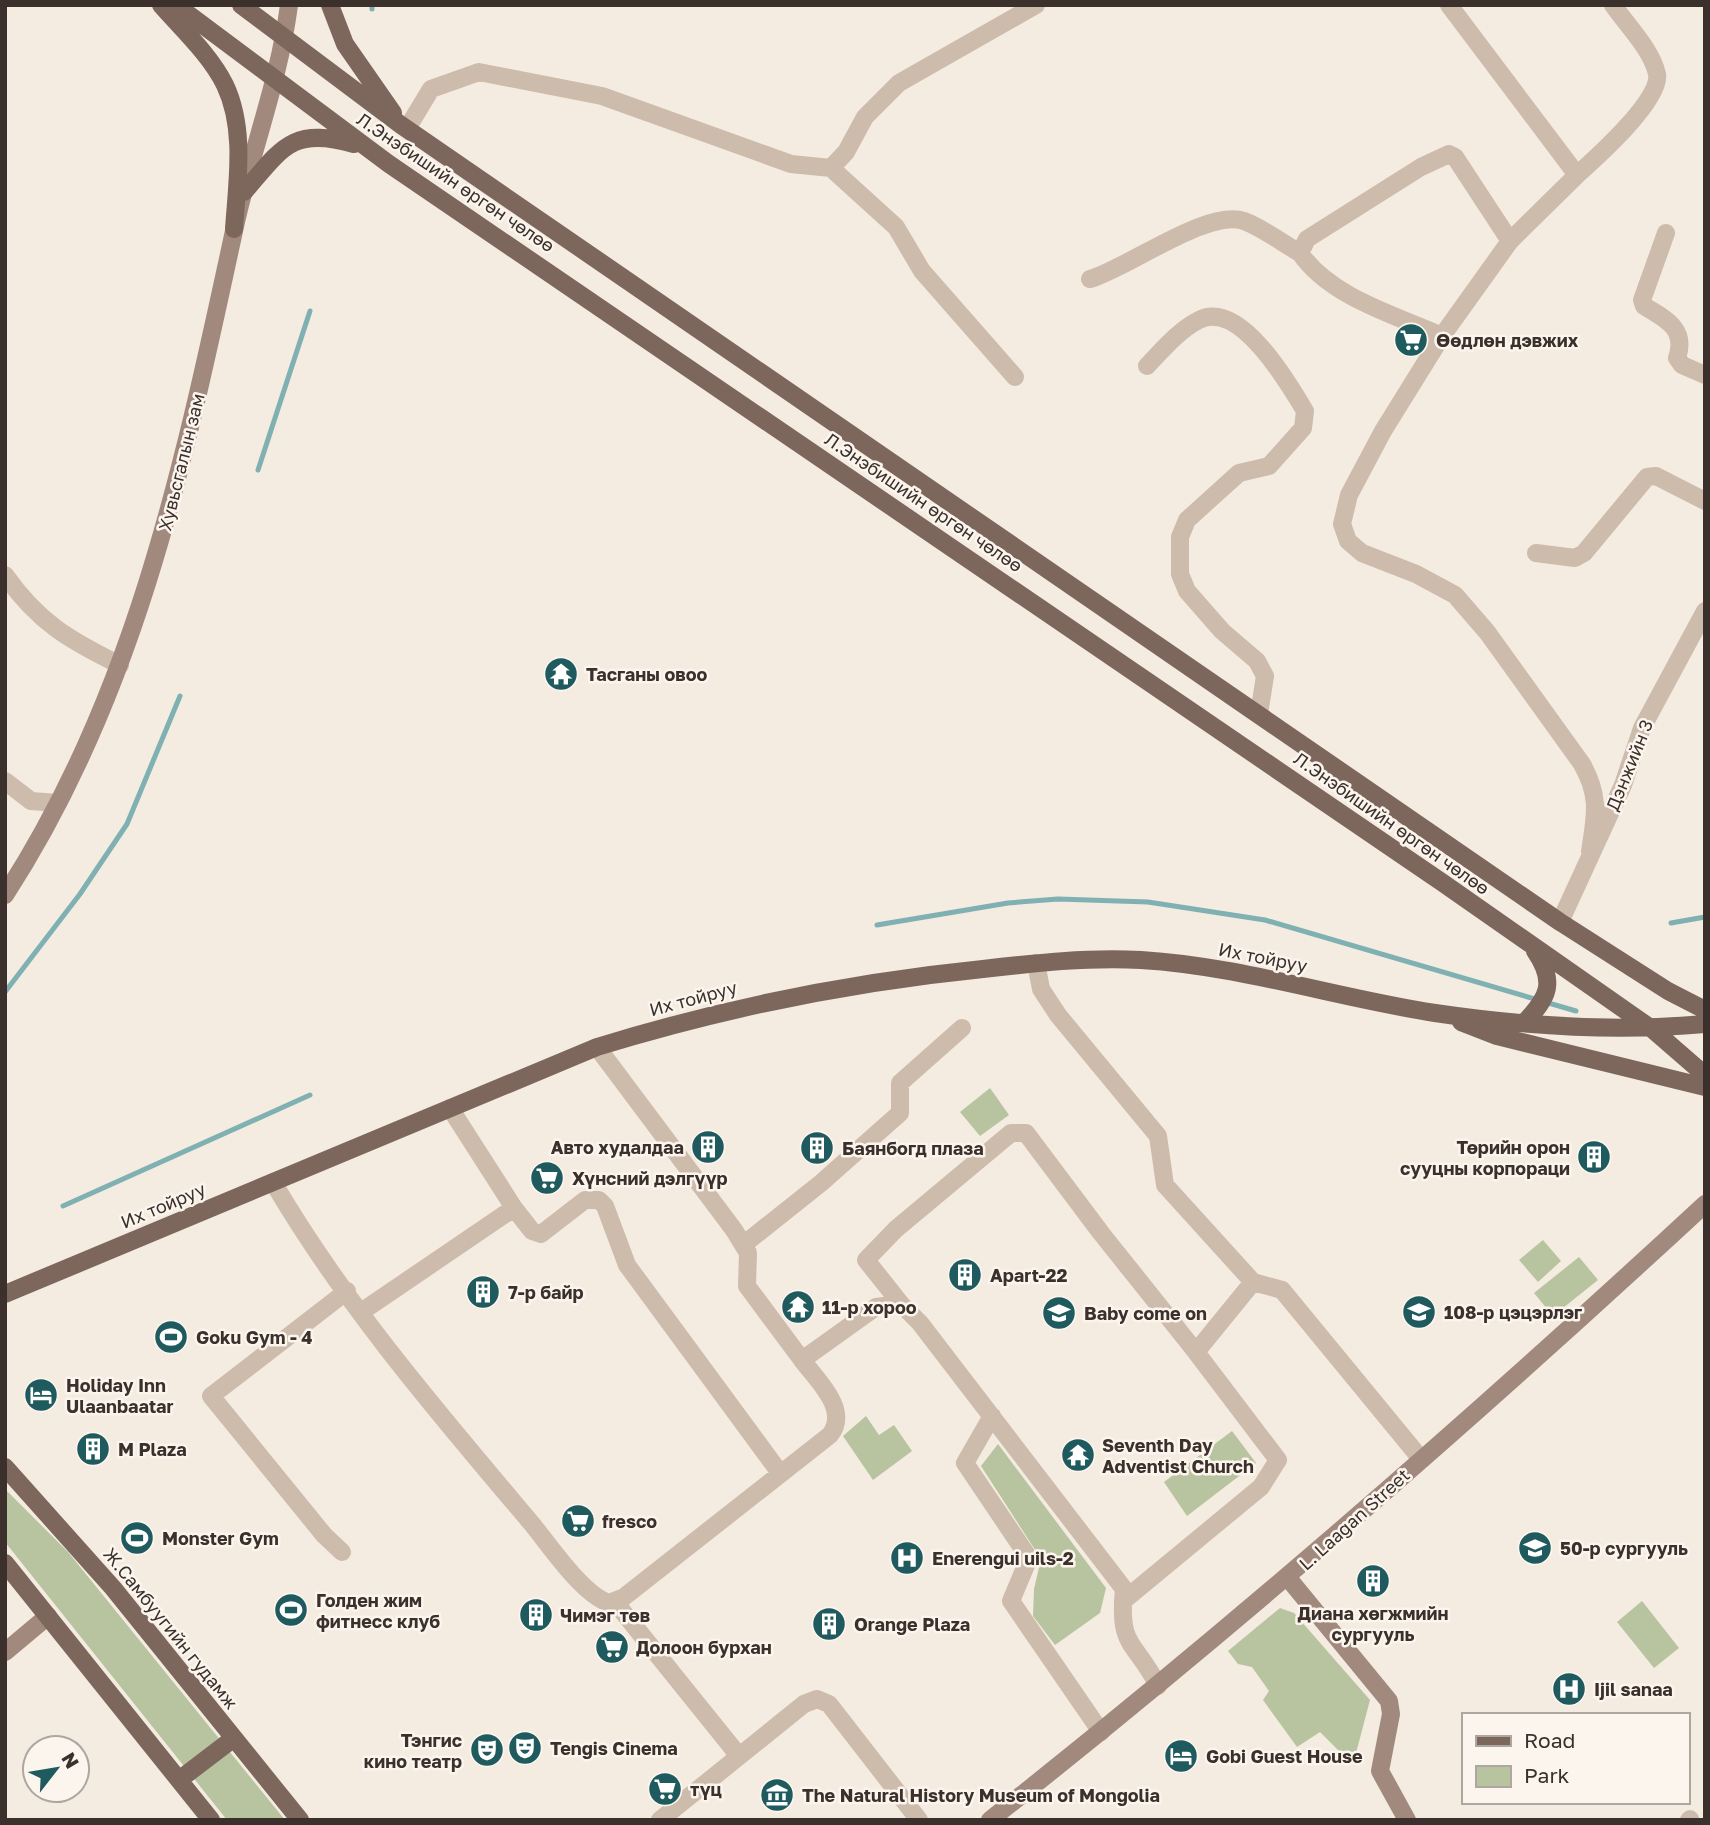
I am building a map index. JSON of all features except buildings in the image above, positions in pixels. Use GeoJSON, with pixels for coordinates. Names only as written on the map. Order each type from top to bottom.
{"type":"FeatureCollection","features":[{"type":"Feature","properties":{"kind":"main road"},"geometry":{"type":"LineString","coordinates":[[162,5],[225,83],[236,113],[238,156],[234,229]]}},
{"type":"Feature","properties":{"kind":"main road","name":"Л.Энэбишийн өргөн чөлөө"},"geometry":{"type":"LineString","coordinates":[[176,5],[368,149],[1399,853],[1652,1029]]}},
{"type":"Feature","properties":{"kind":"main road","name":"Л.Энэбишийн өргөн чөлөө"},"geometry":{"type":"LineString","coordinates":[[241,5],[404,126],[1560,922],[1668,991],[1705,1010]]}},
{"type":"Feature","properties":{"kind":"main road","name":"Хувьсгалын зам"},"geometry":{"type":"LineString","coordinates":[[8,887],[58,803],[97,727],[142,607],[182,469],[234,229],[285,39],[289,5]]}},
{"type":"Feature","properties":{"kind":"main road"},"geometry":{"type":"LineString","coordinates":[[330,5],[345,44],[404,126]]}},
{"type":"Feature","properties":{"kind":"main road"},"geometry":{"type":"LineString","coordinates":[[244,192],[287,146],[304,137],[326,136],[368,149]]}},
{"type":"Feature","properties":{"kind":"main road"},"geometry":{"type":"LineString","coordinates":[[1524,1023],[1545,999],[1548,988],[1545,965],[1534,948]]}},
{"type":"Feature","properties":{"kind":"main road","name":"Их тойруу"},"geometry":{"type":"LineString","coordinates":[[5,1294],[597,1046],[678,1022],[771,1000],[917,976],[1036,963],[1139,960],[1191,965],[1435,1013],[1524,1023],[1652,1029],[1705,1024]]}},
{"type":"Feature","properties":{"kind":"main road","name":"Их тойруу"},"geometry":{"type":"LineString","coordinates":[[1435,1013],[1497,1036],[1705,1087]]}},
{"type":"Feature","properties":{"kind":"main road"},"geometry":{"type":"LineString","coordinates":[[1652,1029],[1705,1075]]}},
{"type":"Feature","properties":{"kind":"main road","name":"L. Laagan Street"},"geometry":{"type":"LineString","coordinates":[[990,1820],[1288,1578],[1705,1204]]}},
{"type":"Feature","properties":{"kind":"main road","name":"Ж.Самбуугийн гудамж"},"geometry":{"type":"LineString","coordinates":[[5,1468],[105,1579],[300,1820]]}},
{"type":"Feature","properties":{"kind":"main road"},"geometry":{"type":"LineString","coordinates":[[5,1563],[211,1820]]}},
{"type":"Feature","properties":{"kind":"main road"},"geometry":{"type":"LineString","coordinates":[[1288,1578],[1389,1701],[1391,1714],[1380,1770],[1407,1820]]}},
{"type":"Feature","properties":{"kind":"main road"},"geometry":{"type":"LineString","coordinates":[[5,1652],[48,1616]]}},
{"type":"Feature","properties":{"kind":"main road"},"geometry":{"type":"LineString","coordinates":[[179,1780],[234,1738]]}},
{"type":"Feature","properties":{"kind":"street"},"geometry":{"type":"LineString","coordinates":[[831,168],[846,152],[865,117],[899,83],[1036,5]]}},
{"type":"Feature","properties":{"kind":"street"},"geometry":{"type":"LineString","coordinates":[[1449,5],[1577,174]]}},
{"type":"Feature","properties":{"kind":"street"},"geometry":{"type":"LineString","coordinates":[[1590,852],[1597,804],[1595,787],[1582,764],[1487,632],[1455,595],[1416,574],[1362,552],[1348,541],[1342,524],[1349,495],[1383,431],[1442,336],[1510,241],[1607,148],[1657,89],[1657,75],[1652,62],[1613,5]]}},
{"type":"Feature","properties":{"kind":"street"},"geometry":{"type":"LineString","coordinates":[[404,126],[431,89],[479,72],[602,96],[791,164],[831,168],[896,227],[922,271],[1014,377]]}},
{"type":"Feature","properties":{"kind":"street"},"geometry":{"type":"LineString","coordinates":[[1300,253],[1307,239],[1319,231],[1421,167],[1449,154],[1455,157],[1510,241]]}},
{"type":"Feature","properties":{"kind":"street"},"geometry":{"type":"LineString","coordinates":[[1090,279],[1105,275],[1181,235],[1220,220],[1243,220],[1300,253],[1310,268],[1359,301],[1442,336]]}},
{"type":"Feature","properties":{"kind":"street"},"geometry":{"type":"LineString","coordinates":[[1666,233],[1642,300],[1644,306],[1669,319],[1678,333],[1682,344],[1677,358],[1682,365],[1705,374]]}},
{"type":"Feature","properties":{"kind":"street"},"geometry":{"type":"LineString","coordinates":[[1147,366],[1201,318],[1238,325],[1269,354],[1306,411],[1303,428],[1269,466],[1239,473],[1187,520],[1180,537],[1180,574],[1187,591],[1222,631],[1257,661],[1265,676],[1259,714]]}},
{"type":"Feature","properties":{"kind":"street"},"geometry":{"type":"LineString","coordinates":[[1536,552],[1575,558],[1584,553],[1647,477],[1656,476],[1705,501]]}},
{"type":"Feature","properties":{"kind":"street"},"geometry":{"type":"LineString","coordinates":[[5,575],[28,606],[46,624],[120,665]]}},
{"type":"Feature","properties":{"kind":"street","name":"Дэнжийн 3"},"geometry":{"type":"LineString","coordinates":[[1560,922],[1623,785],[1642,729],[1705,611]]}},
{"type":"Feature","properties":{"kind":"street"},"geometry":{"type":"LineString","coordinates":[[5,781],[31,801],[58,803]]}},
{"type":"Feature","properties":{"kind":"street"},"geometry":{"type":"LineString","coordinates":[[1036,963],[1041,989],[1052,1006],[1158,1136],[1165,1185],[1252,1282],[1282,1290],[1420,1459]]}},
{"type":"Feature","properties":{"kind":"street"},"geometry":{"type":"LineString","coordinates":[[743,1245],[900,1113],[900,1083],[961,1028]]}},
{"type":"Feature","properties":{"kind":"street"},"geometry":{"type":"LineString","coordinates":[[274,1182],[360,1312],[473,1454],[581,1581],[601,1601],[615,1602],[830,1435],[838,1422],[835,1407],[747,1286],[748,1253],[743,1245],[597,1046]]}},
{"type":"Feature","properties":{"kind":"street"},"geometry":{"type":"LineString","coordinates":[[450,1108],[514,1208],[532,1231],[541,1234],[585,1200],[599,1200],[605,1206],[627,1265],[779,1473]]}},
{"type":"Feature","properties":{"kind":"street"},"geometry":{"type":"LineString","coordinates":[[1123,1601],[1261,1487],[1278,1460],[1026,1133],[1010,1133],[896,1229],[866,1260],[920,1323],[1125,1589],[1123,1601],[1122,1619],[1129,1645],[1158,1686]]}},
{"type":"Feature","properties":{"kind":"street"},"geometry":{"type":"LineString","coordinates":[[360,1312],[514,1208]]}},
{"type":"Feature","properties":{"kind":"street"},"geometry":{"type":"LineString","coordinates":[[1196,1352],[1252,1282]]}},
{"type":"Feature","properties":{"kind":"street"},"geometry":{"type":"LineString","coordinates":[[342,1552],[324,1535],[211,1395],[346,1291]]}},
{"type":"Feature","properties":{"kind":"street"},"geometry":{"type":"LineString","coordinates":[[802,1360],[876,1307],[901,1304]]}},
{"type":"Feature","properties":{"kind":"street"},"geometry":{"type":"LineString","coordinates":[[992,1416],[965,1463],[1029,1558],[1011,1601],[1101,1732]]}},
{"type":"Feature","properties":{"kind":"street"},"geometry":{"type":"LineString","coordinates":[[615,1602],[739,1756]]}},
{"type":"Feature","properties":{"kind":"street"},"geometry":{"type":"LineString","coordinates":[[660,1820],[804,1704],[817,1699],[823,1701],[919,1820]]}},
{"type":"Feature","properties":{"kind":"green space"},"geometry":{"type":"Polygon","coordinates":[[[990,1088],[1009,1115],[980,1136],[960,1112],[990,1088]]]}},
{"type":"Feature","properties":{"kind":"green space"},"geometry":{"type":"Polygon","coordinates":[[[1543,1240],[1561,1261],[1538,1282],[1519,1260],[1543,1240]]]}},
{"type":"Feature","properties":{"kind":"green space"},"geometry":{"type":"Polygon","coordinates":[[[1579,1257],[1598,1280],[1553,1316],[1534,1293],[1579,1257]]]}},
{"type":"Feature","properties":{"kind":"green space"},"geometry":{"type":"Polygon","coordinates":[[[866,1416],[879,1435],[894,1425],[912,1451],[873,1480],[843,1436],[866,1416]]]}},
{"type":"Feature","properties":{"kind":"green space"},"geometry":{"type":"Polygon","coordinates":[[[1232,1431],[1256,1463],[1187,1516],[1164,1482],[1232,1431]]]}},
{"type":"Feature","properties":{"kind":"green space"},"geometry":{"type":"Polygon","coordinates":[[[998,1444],[1106,1588],[1100,1613],[1055,1645],[1033,1616],[1034,1589],[1041,1559],[981,1466],[998,1444]]]}},
{"type":"Feature","properties":{"kind":"green space"},"geometry":{"type":"Polygon","coordinates":[[[7,1491],[68,1552],[285,1820],[227,1820],[5,1542],[7,1491]]]}},
{"type":"Feature","properties":{"kind":"green space"},"geometry":{"type":"Polygon","coordinates":[[[1642,1601],[1679,1648],[1654,1668],[1617,1622],[1642,1601]]]}},
{"type":"Feature","properties":{"kind":"green space"},"geometry":{"type":"Polygon","coordinates":[[[1280,1608],[1294,1613],[1370,1700],[1355,1757],[1343,1755],[1320,1732],[1297,1747],[1263,1700],[1269,1691],[1252,1667],[1238,1664],[1228,1651],[1280,1608]]]}},
{"type":"Feature","properties":{"kind":"waterway"},"geometry":{"type":"LineString","coordinates":[[258,470],[310,311]]}},
{"type":"Feature","properties":{"kind":"waterway"},"geometry":{"type":"LineString","coordinates":[[5,992],[80,894],[127,824],[180,696]]}},
{"type":"Feature","properties":{"kind":"waterway"},"geometry":{"type":"LineString","coordinates":[[877,925],[1008,903],[1058,899],[1148,902],[1265,920],[1576,1011]]}},
{"type":"Feature","properties":{"kind":"waterway"},"geometry":{"type":"LineString","coordinates":[[1671,923],[1705,917]]}},
{"type":"Feature","properties":{"kind":"waterway"},"geometry":{"type":"LineString","coordinates":[[63,1206],[310,1095]]}},
{"type":"Feature","properties":{"kind":"place","name":"Өөдлөн дэвжих"},"geometry":{"type":"Point","coordinates":[1411,340]}},
{"type":"Feature","properties":{"kind":"place","name":"Тасганы овоо"},"geometry":{"type":"Point","coordinates":[561,674]}},
{"type":"Feature","properties":{"kind":"place","name":"Авто худалдаа"},"geometry":{"type":"Point","coordinates":[708,1147]}},
{"type":"Feature","properties":{"kind":"place","name":"Баянбогд плаза"},"geometry":{"type":"Point","coordinates":[817,1148]}},
{"type":"Feature","properties":{"kind":"place","name":"Төрийн орон сууцны корпораци"},"geometry":{"type":"Point","coordinates":[1594,1157]}},
{"type":"Feature","properties":{"kind":"place","name":"Хүнсний дэлгүүр"},"geometry":{"type":"Point","coordinates":[547,1178]}},
{"type":"Feature","properties":{"kind":"place","name":"Apart-22"},"geometry":{"type":"Point","coordinates":[965,1275]}},
{"type":"Feature","properties":{"kind":"place","name":"7-р байр"},"geometry":{"type":"Point","coordinates":[483,1292]}},
{"type":"Feature","properties":{"kind":"place","name":"11-р хороо"},"geometry":{"type":"Point","coordinates":[798,1307]}},
{"type":"Feature","properties":{"kind":"place","name":"108-р цэцэрлэг"},"geometry":{"type":"Point","coordinates":[1419,1312]}},
{"type":"Feature","properties":{"kind":"place","name":"Baby come on"},"geometry":{"type":"Point","coordinates":[1059,1313]}},
{"type":"Feature","properties":{"kind":"place","name":"Goku Gym - 4"},"geometry":{"type":"Point","coordinates":[171,1337]}},
{"type":"Feature","properties":{"kind":"place","name":"Holiday Inn Ulaanbaatar"},"geometry":{"type":"Point","coordinates":[41,1395]}},
{"type":"Feature","properties":{"kind":"place","name":"M Plaza"},"geometry":{"type":"Point","coordinates":[93,1449]}},
{"type":"Feature","properties":{"kind":"place","name":"Seventh Day Adventist Church"},"geometry":{"type":"Point","coordinates":[1078,1455]}},
{"type":"Feature","properties":{"kind":"place","name":"fresco"},"geometry":{"type":"Point","coordinates":[578,1521]}},
{"type":"Feature","properties":{"kind":"place","name":"Monster Gym"},"geometry":{"type":"Point","coordinates":[137,1538]}},
{"type":"Feature","properties":{"kind":"place","name":"50-р сургууль"},"geometry":{"type":"Point","coordinates":[1535,1548]}},
{"type":"Feature","properties":{"kind":"place","name":"Enerengui uils-2"},"geometry":{"type":"Point","coordinates":[907,1558]}},
{"type":"Feature","properties":{"kind":"place","name":"Диана хөгжмийн сургууль"},"geometry":{"type":"Point","coordinates":[1373,1581]}},
{"type":"Feature","properties":{"kind":"place","name":"Голден жим фитнесс клуб"},"geometry":{"type":"Point","coordinates":[291,1610]}},
{"type":"Feature","properties":{"kind":"place","name":"Чимэг төв"},"geometry":{"type":"Point","coordinates":[536,1615]}},
{"type":"Feature","properties":{"kind":"place","name":"Orange Plaza"},"geometry":{"type":"Point","coordinates":[829,1624]}},
{"type":"Feature","properties":{"kind":"place","name":"Долоон бурхан"},"geometry":{"type":"Point","coordinates":[612,1647]}},
{"type":"Feature","properties":{"kind":"place","name":"Ijil sanaa"},"geometry":{"type":"Point","coordinates":[1569,1689]}},
{"type":"Feature","properties":{"kind":"place","name":"Tengis Cinema"},"geometry":{"type":"Point","coordinates":[525,1748]}},
{"type":"Feature","properties":{"kind":"place","name":"Тэнгис кино театр"},"geometry":{"type":"Point","coordinates":[487,1750]}},
{"type":"Feature","properties":{"kind":"place","name":"Gobi Guest House"},"geometry":{"type":"Point","coordinates":[1181,1756]}},
{"type":"Feature","properties":{"kind":"place","name":"түц"},"geometry":{"type":"Point","coordinates":[665,1789]}},
{"type":"Feature","properties":{"kind":"place","name":"The Natural History Museum of Mongolia"},"geometry":{"type":"Point","coordinates":[777,1795]}}]}
